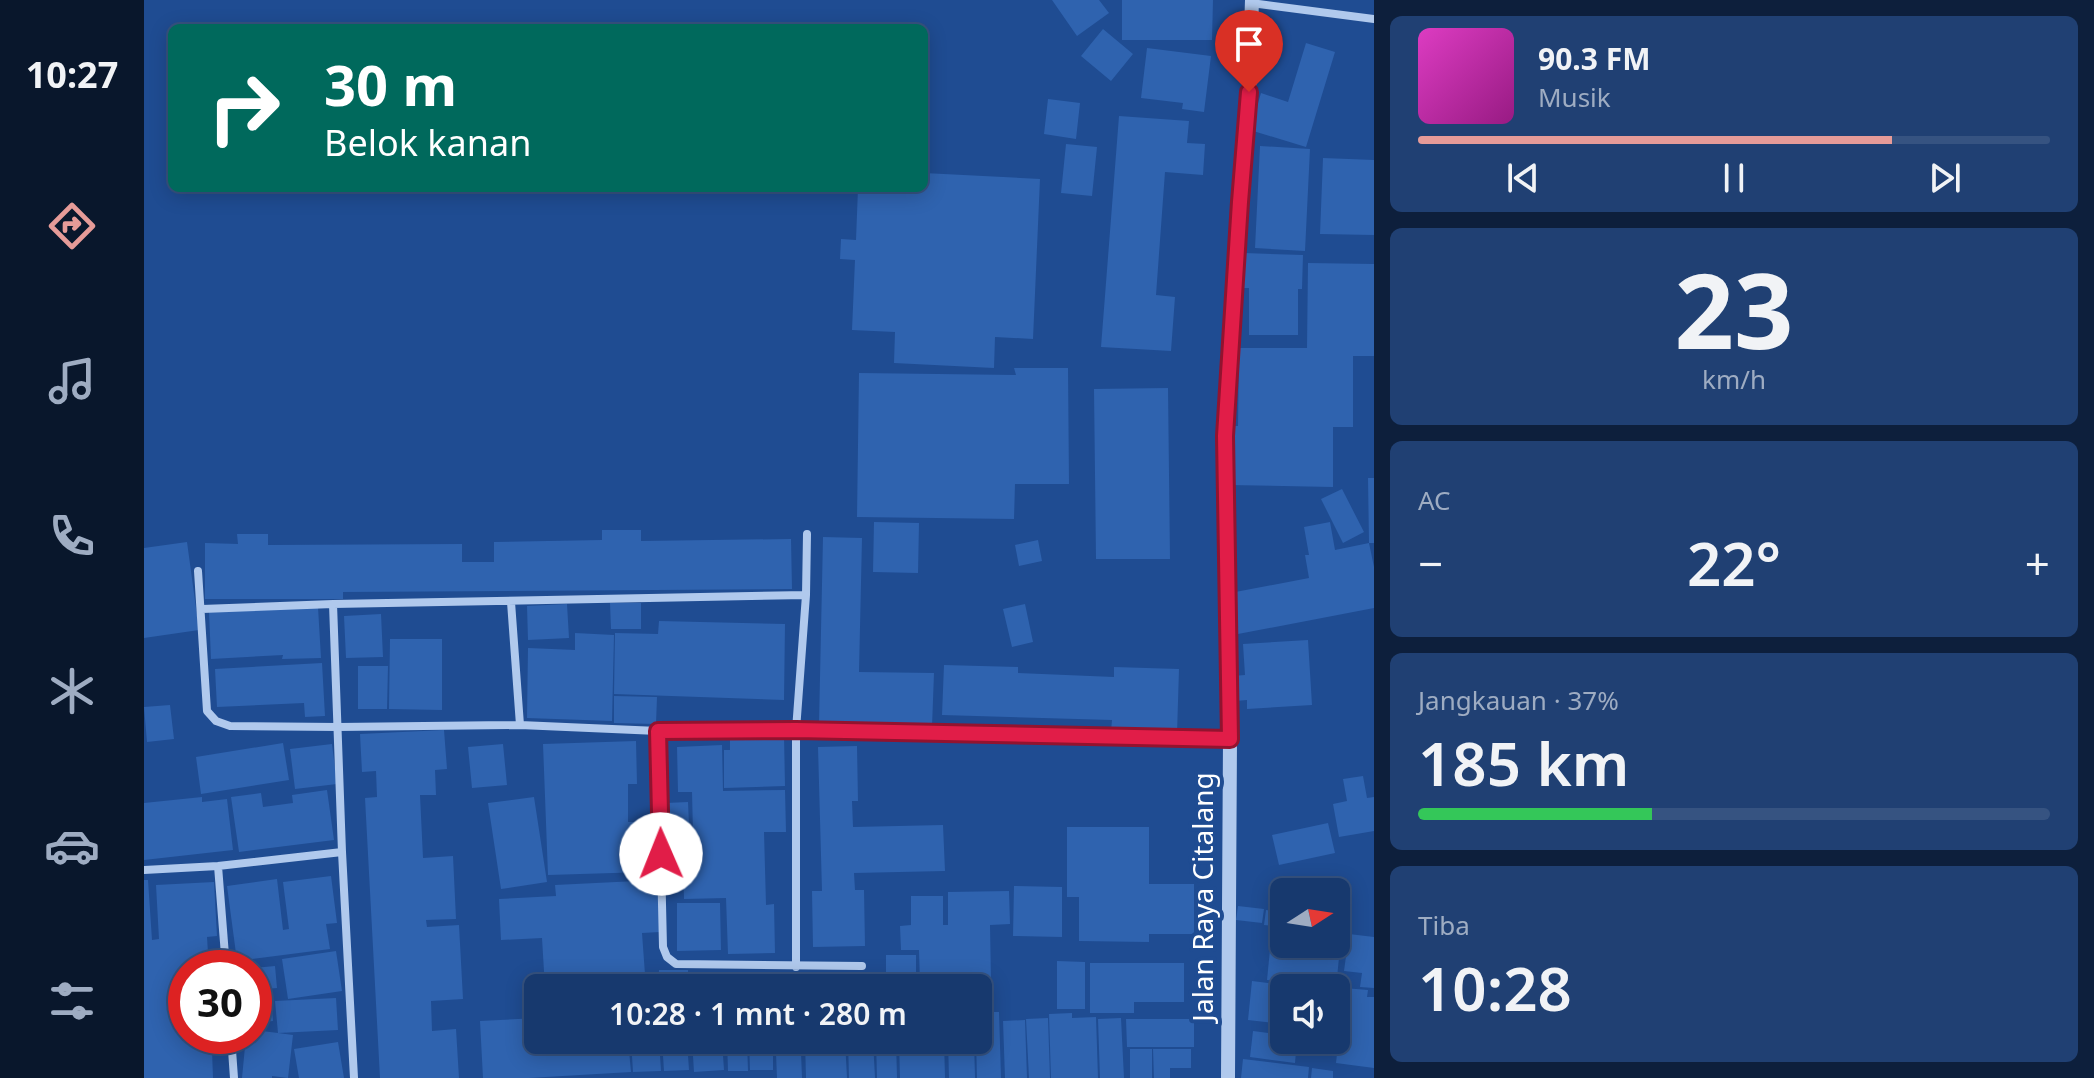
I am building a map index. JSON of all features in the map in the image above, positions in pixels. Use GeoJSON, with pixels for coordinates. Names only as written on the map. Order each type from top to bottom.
{"type":"FeatureCollection","features":[{"type":"Feature","properties":{"kind":"street"},"geometry":{"type":"LineString","coordinates":[[1252,2],[1374,19]]}},
{"type":"Feature","properties":{"kind":"street","name":"Jalan Raya Citalang"},"geometry":{"type":"LineString","coordinates":[[1228,1078],[1230,739],[1225,436],[1249,92],[1252,2]]}},
{"type":"Feature","properties":{"kind":"street"},"geometry":{"type":"LineString","coordinates":[[796,967],[796,730],[806,595],[807,534]]}},
{"type":"Feature","properties":{"kind":"street"},"geometry":{"type":"LineString","coordinates":[[198,571],[207,711],[216,721],[230,726],[520,725],[658,731],[796,730],[1230,739]]}},
{"type":"Feature","properties":{"kind":"street"},"geometry":{"type":"LineString","coordinates":[[202,609],[806,595]]}},
{"type":"Feature","properties":{"kind":"street"},"geometry":{"type":"LineString","coordinates":[[511,602],[520,725]]}},
{"type":"Feature","properties":{"kind":"street"},"geometry":{"type":"LineString","coordinates":[[333,604],[354,1078]]}},
{"type":"Feature","properties":{"kind":"street"},"geometry":{"type":"LineString","coordinates":[[658,731],[663,947],[667,957],[676,964],[862,966]]}},
{"type":"Feature","properties":{"kind":"street"},"geometry":{"type":"LineString","coordinates":[[144,870],[218,866],[342,852]]}},
{"type":"Feature","properties":{"kind":"street"},"geometry":{"type":"LineString","coordinates":[[218,866],[225,950]]}},
{"type":"Feature","properties":{"kind":"street"},"geometry":{"type":"LineString","coordinates":[[232,1054],[234,1078]]}},
{"type":"Feature","properties":{"kind":"building"},"geometry":{"type":"Polygon","coordinates":[[[1052,0],[1099,0],[1109,13],[1077,36],[1052,0]]]}},
{"type":"Feature","properties":{"kind":"building"},"geometry":{"type":"Polygon","coordinates":[[[1122,0],[1213,0],[1212,40],[1122,40],[1122,0]]]}},
{"type":"Feature","properties":{"kind":"building"},"geometry":{"type":"Polygon","coordinates":[[[1103,29],[1133,54],[1111,81],[1081,56],[1103,29]]]}},
{"type":"Feature","properties":{"kind":"building"},"geometry":{"type":"Polygon","coordinates":[[[1306,43],[1335,52],[1306,147],[1250,130],[1261,93],[1288,102],[1306,43]]]}},
{"type":"Feature","properties":{"kind":"building"},"geometry":{"type":"Polygon","coordinates":[[[1147,48],[1211,56],[1204,112],[1182,109],[1183,103],[1141,98],[1147,48]]]}},
{"type":"Feature","properties":{"kind":"building"},"geometry":{"type":"Polygon","coordinates":[[[1048,99],[1080,103],[1076,139],[1044,134],[1048,99]]]}},
{"type":"Feature","properties":{"kind":"building"},"geometry":{"type":"Polygon","coordinates":[[[1119,116],[1189,121],[1187,143],[1205,144],[1203,175],[1165,172],[1156,295],[1175,297],[1171,351],[1101,347],[1119,116]]]}},
{"type":"Feature","properties":{"kind":"building"},"geometry":{"type":"Polygon","coordinates":[[[1066,144],[1097,147],[1092,196],[1061,193],[1066,144]]]}},
{"type":"Feature","properties":{"kind":"building"},"geometry":{"type":"Polygon","coordinates":[[[1260,146],[1310,149],[1305,251],[1255,248],[1260,146]]]}},
{"type":"Feature","properties":{"kind":"building"},"geometry":{"type":"Polygon","coordinates":[[[1323,158],[1374,160],[1374,235],[1320,234],[1323,158]]]}},
{"type":"Feature","properties":{"kind":"building"},"geometry":{"type":"Polygon","coordinates":[[[928,173],[1040,179],[1033,339],[995,337],[994,368],[894,363],[895,332],[852,330],[855,260],[840,259],[841,239],[856,240],[858,192],[928,192],[928,173]]]}},
{"type":"Feature","properties":{"kind":"building"},"geometry":{"type":"Polygon","coordinates":[[[1244,253],[1303,255],[1302,289],[1298,289],[1298,335],[1249,335],[1249,288],[1243,288],[1244,253]]]}},
{"type":"Feature","properties":{"kind":"building"},"geometry":{"type":"Polygon","coordinates":[[[1308,263],[1374,264],[1374,356],[1353,356],[1353,427],[1333,427],[1333,487],[1229,485],[1230,426],[1238,426],[1239,348],[1307,348],[1308,263]]]}},
{"type":"Feature","properties":{"kind":"building"},"geometry":{"type":"Polygon","coordinates":[[[1014,368],[1068,368],[1069,484],[1015,484],[1014,519],[857,517],[859,373],[1016,375],[1014,368]]]}},
{"type":"Feature","properties":{"kind":"building"},"geometry":{"type":"Polygon","coordinates":[[[1168,388],[1170,559],[1096,559],[1094,389],[1168,388]]]}},
{"type":"Feature","properties":{"kind":"building"},"geometry":{"type":"Polygon","coordinates":[[[1368,478],[1374,478],[1374,543],[1369,543],[1368,478]]]}},
{"type":"Feature","properties":{"kind":"building"},"geometry":{"type":"Polygon","coordinates":[[[1342,489],[1364,532],[1343,543],[1321,499],[1342,489]]]}},
{"type":"Feature","properties":{"kind":"building"},"geometry":{"type":"Polygon","coordinates":[[[874,522],[919,523],[918,573],[873,572],[874,522]]]}},
{"type":"Feature","properties":{"kind":"building"},"geometry":{"type":"Polygon","coordinates":[[[1330,522],[1335,550],[1369,543],[1374,567],[1374,608],[1238,634],[1230,593],[1309,578],[1304,527],[1330,522]]]}},
{"type":"Feature","properties":{"kind":"building"},"geometry":{"type":"Polygon","coordinates":[[[602,530],[641,530],[641,541],[791,539],[792,589],[343,592],[343,599],[205,599],[205,543],[238,544],[237,534],[268,534],[268,545],[462,544],[462,562],[494,562],[494,542],[602,540],[602,530]]]}},
{"type":"Feature","properties":{"kind":"building"},"geometry":{"type":"Polygon","coordinates":[[[823,537],[862,538],[859,672],[934,673],[932,727],[819,724],[823,537]]]}},
{"type":"Feature","properties":{"kind":"building"},"geometry":{"type":"Polygon","coordinates":[[[1038,540],[1042,561],[1019,566],[1015,545],[1038,540]]]}},
{"type":"Feature","properties":{"kind":"building"},"geometry":{"type":"Polygon","coordinates":[[[187,542],[199,630],[144,638],[144,548],[187,542]]]}},
{"type":"Feature","properties":{"kind":"building"},"geometry":{"type":"Polygon","coordinates":[[[610,603],[641,603],[641,629],[611,629],[610,603]]]}},
{"type":"Feature","properties":{"kind":"building"},"geometry":{"type":"Polygon","coordinates":[[[567,604],[569,638],[528,640],[527,606],[567,604]]]}},
{"type":"Feature","properties":{"kind":"building"},"geometry":{"type":"Polygon","coordinates":[[[1025,604],[1033,642],[1012,647],[1003,609],[1025,604]]]}},
{"type":"Feature","properties":{"kind":"building"},"geometry":{"type":"Polygon","coordinates":[[[318,607],[321,658],[282,659],[283,655],[211,659],[209,612],[318,607]]]}},
{"type":"Feature","properties":{"kind":"building"},"geometry":{"type":"Polygon","coordinates":[[[381,614],[383,657],[346,658],[344,616],[381,614]]]}},
{"type":"Feature","properties":{"kind":"building"},"geometry":{"type":"Polygon","coordinates":[[[659,621],[785,624],[784,700],[614,694],[615,633],[658,634],[659,621]]]}},
{"type":"Feature","properties":{"kind":"building"},"geometry":{"type":"Polygon","coordinates":[[[575,633],[614,635],[612,721],[527,718],[528,648],[575,650],[575,633]]]}},
{"type":"Feature","properties":{"kind":"building"},"geometry":{"type":"Polygon","coordinates":[[[390,639],[442,639],[442,710],[389,709],[390,639]]]}},
{"type":"Feature","properties":{"kind":"building"},"geometry":{"type":"Polygon","coordinates":[[[1308,640],[1312,705],[1247,709],[1247,700],[1235,701],[1233,676],[1245,675],[1243,644],[1308,640]]]}},
{"type":"Feature","properties":{"kind":"building"},"geometry":{"type":"Polygon","coordinates":[[[322,663],[325,716],[305,717],[304,703],[217,707],[215,669],[322,663]]]}},
{"type":"Feature","properties":{"kind":"building"},"geometry":{"type":"Polygon","coordinates":[[[944,665],[1018,667],[1018,673],[1114,677],[1114,667],[1179,669],[1177,734],[1111,731],[1112,720],[942,715],[944,665]]]}},
{"type":"Feature","properties":{"kind":"building"},"geometry":{"type":"Polygon","coordinates":[[[358,666],[388,666],[387,709],[358,709],[358,666]]]}},
{"type":"Feature","properties":{"kind":"building"},"geometry":{"type":"Polygon","coordinates":[[[614,696],[657,697],[656,724],[614,723],[614,696]]]}},
{"type":"Feature","properties":{"kind":"building"},"geometry":{"type":"Polygon","coordinates":[[[170,705],[174,739],[147,742],[144,707],[170,705]]]}},
{"type":"Feature","properties":{"kind":"building"},"geometry":{"type":"Polygon","coordinates":[[[444,730],[447,769],[435,770],[436,795],[420,795],[423,858],[453,856],[456,919],[426,920],[427,927],[459,925],[463,999],[431,1001],[432,1031],[456,1029],[459,1078],[380,1078],[365,798],[377,797],[376,771],[362,772],[360,734],[444,730]]]}},
{"type":"Feature","properties":{"kind":"building"},"geometry":{"type":"Polygon","coordinates":[[[784,735],[785,786],[724,788],[724,750],[730,750],[730,737],[784,735]]]}},
{"type":"Feature","properties":{"kind":"building"},"geometry":{"type":"Polygon","coordinates":[[[636,741],[637,784],[628,784],[628,822],[644,822],[646,872],[548,875],[543,744],[636,741]]]}},
{"type":"Feature","properties":{"kind":"building"},"geometry":{"type":"Polygon","coordinates":[[[283,743],[289,780],[201,794],[196,757],[283,743]]]}},
{"type":"Feature","properties":{"kind":"building"},"geometry":{"type":"Polygon","coordinates":[[[332,744],[337,784],[295,789],[290,749],[332,744]]]}},
{"type":"Feature","properties":{"kind":"building"},"geometry":{"type":"Polygon","coordinates":[[[503,744],[507,785],[472,788],[468,747],[503,744]]]}},
{"type":"Feature","properties":{"kind":"building"},"geometry":{"type":"Polygon","coordinates":[[[722,745],[723,791],[785,790],[786,832],[764,832],[766,905],[774,904],[775,953],[728,954],[726,898],[684,899],[682,834],[693,833],[692,792],[678,792],[677,747],[722,745]]]}},
{"type":"Feature","properties":{"kind":"building"},"geometry":{"type":"Polygon","coordinates":[[[857,746],[858,801],[852,801],[853,827],[943,825],[945,871],[854,873],[855,890],[864,890],[865,946],[813,947],[812,891],[822,891],[818,747],[857,746]]]}},
{"type":"Feature","properties":{"kind":"building"},"geometry":{"type":"Polygon","coordinates":[[[1363,776],[1367,798],[1374,797],[1374,831],[1339,837],[1333,804],[1347,801],[1343,779],[1363,776]]]}},
{"type":"Feature","properties":{"kind":"building"},"geometry":{"type":"Polygon","coordinates":[[[327,790],[334,840],[239,852],[231,797],[261,793],[263,807],[293,803],[292,795],[327,790]]]}},
{"type":"Feature","properties":{"kind":"building"},"geometry":{"type":"Polygon","coordinates":[[[202,797],[202,802],[227,799],[233,850],[144,860],[144,803],[202,797]]]}},
{"type":"Feature","properties":{"kind":"building"},"geometry":{"type":"Polygon","coordinates":[[[534,797],[547,882],[501,889],[488,803],[534,797]]]}},
{"type":"Feature","properties":{"kind":"building"},"geometry":{"type":"Polygon","coordinates":[[[688,802],[689,825],[667,825],[666,803],[688,802]]]}},
{"type":"Feature","properties":{"kind":"building"},"geometry":{"type":"Polygon","coordinates":[[[1328,823],[1335,853],[1279,865],[1272,835],[1328,823]]]}},
{"type":"Feature","properties":{"kind":"building"},"geometry":{"type":"Polygon","coordinates":[[[1067,827],[1149,827],[1149,884],[1194,884],[1194,934],[1149,934],[1149,942],[1079,941],[1079,897],[1067,897],[1067,827]]]}},
{"type":"Feature","properties":{"kind":"building"},"geometry":{"type":"Polygon","coordinates":[[[331,876],[337,923],[326,924],[330,949],[272,956],[272,950],[236,950],[227,886],[277,879],[283,930],[289,929],[283,882],[331,876]]]}},
{"type":"Feature","properties":{"kind":"building"},"geometry":{"type":"Polygon","coordinates":[[[144,880],[148,880],[152,940],[159,939],[156,885],[214,882],[217,936],[207,937],[208,950],[168,950],[168,1054],[212,1054],[213,1078],[144,1078],[144,880]]]}},
{"type":"Feature","properties":{"kind":"building"},"geometry":{"type":"Polygon","coordinates":[[[657,880],[660,932],[642,933],[645,974],[544,974],[542,938],[501,940],[499,899],[556,896],[555,885],[657,880]]]}},
{"type":"Feature","properties":{"kind":"building"},"geometry":{"type":"Polygon","coordinates":[[[1014,886],[1062,887],[1062,937],[1013,936],[1014,886]]]}},
{"type":"Feature","properties":{"kind":"building"},"geometry":{"type":"Polygon","coordinates":[[[1009,891],[1010,924],[990,925],[991,974],[920,974],[919,950],[901,950],[900,926],[911,925],[911,896],[943,896],[943,925],[948,925],[948,892],[1009,891]]]}},
{"type":"Feature","properties":{"kind":"building"},"geometry":{"type":"Polygon","coordinates":[[[677,903],[720,903],[721,950],[677,951],[677,903]]]}},
{"type":"Feature","properties":{"kind":"building"},"geometry":{"type":"Polygon","coordinates":[[[1238,906],[1264,909],[1262,923],[1236,920],[1238,906]]]}},
{"type":"Feature","properties":{"kind":"building"},"geometry":{"type":"Polygon","coordinates":[[[1266,910],[1270,910],[1270,926],[1264,925],[1266,910]]]}},
{"type":"Feature","properties":{"kind":"building"},"geometry":{"type":"Polygon","coordinates":[[[1350,934],[1374,937],[1374,988],[1360,987],[1362,973],[1344,971],[1346,958],[1350,958],[1350,934]]]}},
{"type":"Feature","properties":{"kind":"building"},"geometry":{"type":"Polygon","coordinates":[[[1270,949],[1270,958],[1339,958],[1337,974],[1270,974],[1270,980],[1267,980],[1270,949]]]}},
{"type":"Feature","properties":{"kind":"building"},"geometry":{"type":"Polygon","coordinates":[[[336,951],[342,991],[288,999],[282,959],[336,951]]]}},
{"type":"Feature","properties":{"kind":"building"},"geometry":{"type":"Polygon","coordinates":[[[886,955],[916,955],[916,974],[886,974],[886,955]]]}},
{"type":"Feature","properties":{"kind":"building"},"geometry":{"type":"Polygon","coordinates":[[[1057,961],[1085,962],[1085,1009],[1057,1009],[1057,961]]]}},
{"type":"Feature","properties":{"kind":"building"},"geometry":{"type":"Polygon","coordinates":[[[1090,963],[1184,963],[1184,1002],[1134,1002],[1134,1013],[1090,1013],[1090,963]]]}},
{"type":"Feature","properties":{"kind":"building"},"geometry":{"type":"Polygon","coordinates":[[[272,966],[275,966],[277,988],[272,988],[272,966]]]}},
{"type":"Feature","properties":{"kind":"building"},"geometry":{"type":"Polygon","coordinates":[[[659,970],[688,970],[688,974],[659,974],[659,970]]]}},
{"type":"Feature","properties":{"kind":"building"},"geometry":{"type":"Polygon","coordinates":[[[1252,981],[1270,983],[1270,1022],[1248,1020],[1252,981]]]}},
{"type":"Feature","properties":{"kind":"building"},"geometry":{"type":"Polygon","coordinates":[[[1350,988],[1368,990],[1367,997],[1374,997],[1374,1068],[1336,1063],[1337,1054],[1350,1054],[1350,988]]]}},
{"type":"Feature","properties":{"kind":"building"},"geometry":{"type":"Polygon","coordinates":[[[336,998],[338,1030],[278,1033],[275,1001],[336,998]]]}},
{"type":"Feature","properties":{"kind":"building"},"geometry":{"type":"Polygon","coordinates":[[[992,1012],[999,1012],[1001,1078],[977,1078],[976,1054],[992,1054],[992,1012]]]}},
{"type":"Feature","properties":{"kind":"building"},"geometry":{"type":"Polygon","coordinates":[[[1072,1013],[1072,1018],[1096,1017],[1098,1078],[1051,1078],[1049,1014],[1072,1013]]]}},
{"type":"Feature","properties":{"kind":"building"},"geometry":{"type":"Polygon","coordinates":[[[1048,1018],[1050,1078],[1029,1078],[1026,1019],[1048,1018]]]}},
{"type":"Feature","properties":{"kind":"building"},"geometry":{"type":"Polygon","coordinates":[[[1121,1018],[1124,1078],[1100,1078],[1098,1019],[1121,1018]]]}},
{"type":"Feature","properties":{"kind":"building"},"geometry":{"type":"Polygon","coordinates":[[[524,1019],[524,1054],[629,1054],[631,1072],[483,1078],[480,1021],[524,1019]]]}},
{"type":"Feature","properties":{"kind":"building"},"geometry":{"type":"Polygon","coordinates":[[[1126,1019],[1194,1019],[1194,1047],[1127,1047],[1126,1019]]]}},
{"type":"Feature","properties":{"kind":"building"},"geometry":{"type":"Polygon","coordinates":[[[1025,1020],[1027,1078],[1005,1078],[1003,1021],[1025,1020]]]}},
{"type":"Feature","properties":{"kind":"building"},"geometry":{"type":"Polygon","coordinates":[[[1253,1031],[1270,1033],[1270,1054],[1296,1054],[1295,1063],[1250,1057],[1253,1031]]]}},
{"type":"Feature","properties":{"kind":"building"},"geometry":{"type":"Polygon","coordinates":[[[272,1032],[293,1035],[288,1078],[242,1078],[244,1054],[272,1054],[272,1032]]]}},
{"type":"Feature","properties":{"kind":"building"},"geometry":{"type":"Polygon","coordinates":[[[338,1042],[344,1078],[299,1078],[294,1049],[338,1042]]]}},
{"type":"Feature","properties":{"kind":"building"},"geometry":{"type":"Polygon","coordinates":[[[1130,1049],[1152,1049],[1152,1078],[1130,1078],[1130,1049]]]}},
{"type":"Feature","properties":{"kind":"building"},"geometry":{"type":"Polygon","coordinates":[[[1153,1049],[1191,1049],[1191,1068],[1170,1068],[1170,1078],[1154,1078],[1153,1049]]]}},
{"type":"Feature","properties":{"kind":"building"},"geometry":{"type":"Polygon","coordinates":[[[632,1054],[660,1054],[661,1071],[633,1072],[632,1054]]]}},
{"type":"Feature","properties":{"kind":"building"},"geometry":{"type":"Polygon","coordinates":[[[663,1054],[688,1054],[689,1070],[664,1071],[663,1054]]]}},
{"type":"Feature","properties":{"kind":"building"},"geometry":{"type":"Polygon","coordinates":[[[693,1054],[723,1054],[724,1070],[694,1072],[693,1054]]]}},
{"type":"Feature","properties":{"kind":"building"},"geometry":{"type":"Polygon","coordinates":[[[727,1054],[747,1054],[748,1071],[728,1071],[727,1054]]]}},
{"type":"Feature","properties":{"kind":"building"},"geometry":{"type":"Polygon","coordinates":[[[749,1054],[773,1054],[773,1070],[750,1070],[749,1054]]]}},
{"type":"Feature","properties":{"kind":"building"},"geometry":{"type":"Polygon","coordinates":[[[776,1054],[801,1054],[802,1078],[777,1078],[776,1054]]]}},
{"type":"Feature","properties":{"kind":"building"},"geometry":{"type":"Polygon","coordinates":[[[805,1054],[846,1054],[847,1078],[806,1078],[805,1054]]]}},
{"type":"Feature","properties":{"kind":"building"},"geometry":{"type":"Polygon","coordinates":[[[848,1054],[874,1054],[875,1078],[849,1078],[848,1054]]]}},
{"type":"Feature","properties":{"kind":"building"},"geometry":{"type":"Polygon","coordinates":[[[876,1054],[896,1054],[897,1078],[877,1078],[876,1054]]]}},
{"type":"Feature","properties":{"kind":"building"},"geometry":{"type":"Polygon","coordinates":[[[899,1054],[944,1054],[945,1078],[900,1078],[899,1054]]]}},
{"type":"Feature","properties":{"kind":"building"},"geometry":{"type":"Polygon","coordinates":[[[948,1054],[974,1054],[975,1078],[949,1078],[948,1054]]]}},
{"type":"Feature","properties":{"kind":"building"},"geometry":{"type":"Polygon","coordinates":[[[1243,1059],[1309,1067],[1308,1078],[1241,1078],[1243,1059]]]}},
{"type":"Feature","properties":{"kind":"building"},"geometry":{"type":"Polygon","coordinates":[[[1312,1068],[1333,1071],[1333,1078],[1311,1078],[1312,1068]]]}},
{"type":"Feature","properties":{"kind":"route"},"geometry":{"type":"LineString","coordinates":[[661,854],[658,731],[796,730],[1230,739],[1225,436],[1249,92]]}}]}
